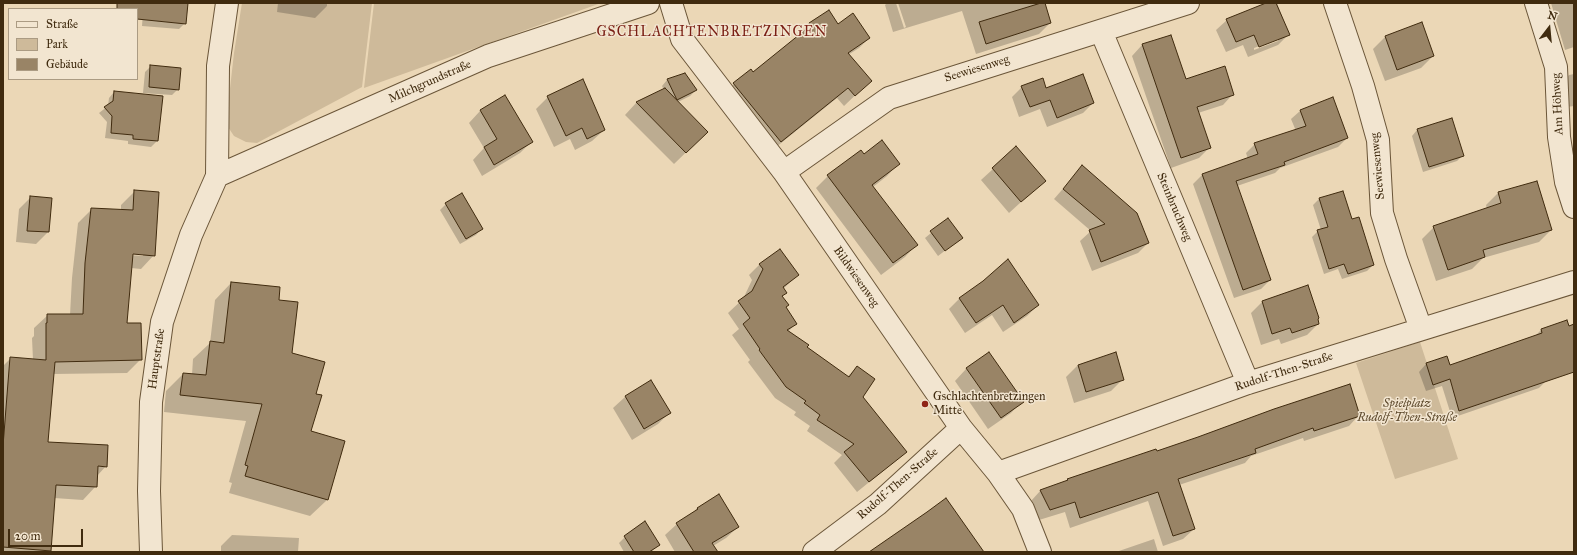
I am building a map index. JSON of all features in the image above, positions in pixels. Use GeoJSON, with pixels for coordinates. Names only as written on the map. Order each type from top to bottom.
{"type":"FeatureCollection","features":[{"type":"Feature","properties":{"kind":"street"},"geometry":{"type":"LineString","coordinates":[[217,176],[218,66],[227,3]]}},
{"type":"Feature","properties":{"kind":"street","name":"Milchgrundstraße"},"geometry":{"type":"LineString","coordinates":[[217,176],[488,56],[648,3]]}},
{"type":"Feature","properties":{"kind":"street","name":"Bildwiesenweg"},"geometry":{"type":"LineString","coordinates":[[671,3],[682,39],[784,172],[960,428],[998,473],[1023,509],[1040,552]]}},
{"type":"Feature","properties":{"kind":"street","name":"Seewiesenweg"},"geometry":{"type":"LineString","coordinates":[[784,172],[888,98],[1188,3]]}},
{"type":"Feature","properties":{"kind":"street","name":"Seewiesenweg"},"geometry":{"type":"LineString","coordinates":[[1336,3],[1363,86],[1378,140],[1382,213],[1396,259],[1421,329]]}},
{"type":"Feature","properties":{"kind":"street","name":"Am Höhweg"},"geometry":{"type":"LineString","coordinates":[[1536,3],[1556,67],[1559,137],[1566,182],[1574,207]]}},
{"type":"Feature","properties":{"kind":"street","name":"Steinbruchweg"},"geometry":{"type":"LineString","coordinates":[[1101,31],[1248,382]]}},
{"type":"Feature","properties":{"kind":"street","name":"Hauptstraße"},"geometry":{"type":"LineString","coordinates":[[151,552],[149,491],[151,402],[162,322],[191,235],[217,176]]}},
{"type":"Feature","properties":{"kind":"street","name":"Rudolf-Then-Straße"},"geometry":{"type":"LineString","coordinates":[[998,473],[1248,382],[1574,282]]}},
{"type":"Feature","properties":{"kind":"street","name":"Rudolf-Then-Straße"},"geometry":{"type":"LineString","coordinates":[[814,552],[878,504],[960,428]]}},
{"type":"Feature","properties":{"kind":"green space"},"geometry":{"type":"Polygon","coordinates":[[[242,3],[372,3],[362,87],[257,143],[246,142],[234,136],[226,124],[234,53],[242,3]]]}},
{"type":"Feature","properties":{"kind":"green space"},"geometry":{"type":"Polygon","coordinates":[[[374,3],[601,3],[364,88],[374,3]]]}},
{"type":"Feature","properties":{"kind":"green space","name":"Spielplatz Rudolf-Then-Straße"},"geometry":{"type":"Polygon","coordinates":[[[1420,342],[1458,459],[1395,479],[1356,363],[1420,342]]]}},
{"type":"Feature","properties":{"kind":"building"},"geometry":{"type":"Polygon","coordinates":[[[117,3],[188,3],[186,24],[138,19],[138,8],[117,8],[117,3]]]}},
{"type":"Feature","properties":{"kind":"building"},"geometry":{"type":"Polygon","coordinates":[[[1045,3],[1051,23],[986,44],[979,22],[1045,3]]]}},
{"type":"Feature","properties":{"kind":"building"},"geometry":{"type":"Polygon","coordinates":[[[1266,3],[1276,3],[1290,35],[1259,47],[1254,35],[1236,42],[1226,19],[1266,3]]]}},
{"type":"Feature","properties":{"kind":"building"},"geometry":{"type":"Polygon","coordinates":[[[829,10],[838,24],[853,13],[870,38],[848,53],[872,81],[855,96],[848,88],[781,142],[733,83],[751,69],[753,72],[810,26],[809,23],[829,10]]]}},
{"type":"Feature","properties":{"kind":"building"},"geometry":{"type":"Polygon","coordinates":[[[1422,22],[1434,56],[1397,70],[1385,36],[1422,22]]]}},
{"type":"Feature","properties":{"kind":"building"},"geometry":{"type":"Polygon","coordinates":[[[1171,35],[1186,79],[1225,66],[1234,95],[1197,107],[1211,148],[1181,158],[1142,44],[1171,35]]]}},
{"type":"Feature","properties":{"kind":"building"},"geometry":{"type":"Polygon","coordinates":[[[150,65],[181,68],[179,90],[149,87],[150,65]]]}},
{"type":"Feature","properties":{"kind":"building"},"geometry":{"type":"Polygon","coordinates":[[[685,73],[697,90],[677,100],[667,79],[685,73]]]}},
{"type":"Feature","properties":{"kind":"building"},"geometry":{"type":"Polygon","coordinates":[[[1083,74],[1094,103],[1057,118],[1050,100],[1030,107],[1021,86],[1043,78],[1046,88],[1083,74]]]}},
{"type":"Feature","properties":{"kind":"building"},"geometry":{"type":"Polygon","coordinates":[[[583,79],[605,130],[587,139],[582,128],[566,136],[547,96],[583,79]]]}},
{"type":"Feature","properties":{"kind":"building"},"geometry":{"type":"Polygon","coordinates":[[[665,88],[708,132],[686,153],[636,102],[665,88]]]}},
{"type":"Feature","properties":{"kind":"building"},"geometry":{"type":"Polygon","coordinates":[[[114,91],[163,96],[158,141],[133,139],[133,135],[111,133],[112,116],[104,107],[113,101],[114,91]]]}},
{"type":"Feature","properties":{"kind":"building"},"geometry":{"type":"Polygon","coordinates":[[[505,95],[533,142],[494,165],[484,147],[497,139],[480,110],[505,95]]]}},
{"type":"Feature","properties":{"kind":"building"},"geometry":{"type":"Polygon","coordinates":[[[1333,97],[1348,138],[1284,162],[1285,165],[1236,181],[1271,280],[1243,290],[1202,174],[1258,154],[1254,143],[1306,126],[1300,110],[1333,97]]]}},
{"type":"Feature","properties":{"kind":"building"},"geometry":{"type":"Polygon","coordinates":[[[1452,118],[1464,156],[1429,167],[1417,129],[1452,118]]]}},
{"type":"Feature","properties":{"kind":"building"},"geometry":{"type":"Polygon","coordinates":[[[882,140],[900,164],[872,185],[918,245],[893,263],[827,175],[861,150],[864,154],[882,140]]]}},
{"type":"Feature","properties":{"kind":"building"},"geometry":{"type":"Polygon","coordinates":[[[1016,146],[1046,181],[1021,202],[992,168],[1016,146]]]}},
{"type":"Feature","properties":{"kind":"building"},"geometry":{"type":"Polygon","coordinates":[[[1082,165],[1137,213],[1149,243],[1101,262],[1089,230],[1105,224],[1063,189],[1082,165]]]}},
{"type":"Feature","properties":{"kind":"building"},"geometry":{"type":"Polygon","coordinates":[[[1537,181],[1552,230],[1483,250],[1485,257],[1448,270],[1433,226],[1501,203],[1498,192],[1537,181]]]}},
{"type":"Feature","properties":{"kind":"building"},"geometry":{"type":"Polygon","coordinates":[[[134,190],[159,192],[155,256],[133,254],[127,323],[141,323],[142,360],[55,362],[48,442],[108,445],[107,467],[98,466],[97,487],[56,485],[51,551],[3,547],[3,446],[10,357],[46,360],[47,314],[83,314],[85,263],[91,208],[133,210],[134,190]]]}},
{"type":"Feature","properties":{"kind":"building"},"geometry":{"type":"Polygon","coordinates":[[[1343,191],[1352,219],[1359,217],[1374,265],[1348,274],[1344,264],[1329,269],[1317,230],[1328,227],[1319,198],[1343,191]]]}},
{"type":"Feature","properties":{"kind":"building"},"geometry":{"type":"Polygon","coordinates":[[[462,193],[483,229],[466,239],[445,203],[462,193]]]}},
{"type":"Feature","properties":{"kind":"building"},"geometry":{"type":"Polygon","coordinates":[[[30,196],[52,198],[49,232],[27,231],[30,196]]]}},
{"type":"Feature","properties":{"kind":"building"},"geometry":{"type":"Polygon","coordinates":[[[948,218],[963,238],[945,251],[930,231],[948,218]]]}},
{"type":"Feature","properties":{"kind":"building"},"geometry":{"type":"Polygon","coordinates":[[[780,249],[799,275],[783,287],[787,293],[782,296],[789,305],[786,307],[797,324],[787,330],[809,345],[807,347],[849,377],[857,366],[875,379],[863,397],[907,452],[869,482],[844,452],[854,444],[817,420],[820,415],[804,403],[806,401],[786,387],[759,350],[760,349],[743,324],[750,318],[738,301],[752,291],[763,269],[759,264],[780,249]]]}},
{"type":"Feature","properties":{"kind":"building"},"geometry":{"type":"Polygon","coordinates":[[[1008,259],[1039,305],[1014,323],[1003,305],[976,323],[959,298],[983,281],[1008,259]]]}},
{"type":"Feature","properties":{"kind":"building"},"geometry":{"type":"Polygon","coordinates":[[[231,282],[280,287],[279,300],[298,302],[292,353],[325,362],[316,394],[322,395],[311,431],[345,441],[328,500],[245,476],[248,466],[245,465],[262,404],[180,395],[183,373],[206,375],[210,341],[224,343],[231,282]]]}},
{"type":"Feature","properties":{"kind":"building"},"geometry":{"type":"Polygon","coordinates":[[[1308,285],[1319,318],[1319,324],[1292,333],[1290,328],[1272,334],[1262,301],[1308,285]]]}},
{"type":"Feature","properties":{"kind":"building"},"geometry":{"type":"Polygon","coordinates":[[[1567,320],[1569,326],[1574,324],[1574,372],[1459,411],[1450,379],[1433,385],[1426,363],[1447,356],[1450,365],[1542,333],[1541,329],[1567,320]]]}},
{"type":"Feature","properties":{"kind":"building"},"geometry":{"type":"Polygon","coordinates":[[[989,352],[1024,402],[1001,418],[966,368],[989,352]]]}},
{"type":"Feature","properties":{"kind":"building"},"geometry":{"type":"Polygon","coordinates":[[[1116,352],[1124,380],[1086,392],[1078,365],[1116,352]]]}},
{"type":"Feature","properties":{"kind":"building"},"geometry":{"type":"Polygon","coordinates":[[[651,380],[671,413],[644,429],[625,396],[651,380]]]}},
{"type":"Feature","properties":{"kind":"building"},"geometry":{"type":"Polygon","coordinates":[[[1350,384],[1360,416],[1314,431],[1313,428],[1255,449],[1256,453],[1178,479],[1195,529],[1173,536],[1158,492],[1080,518],[1075,502],[1050,510],[1040,490],[1068,480],[1067,479],[1156,449],[1157,451],[1274,409],[1350,384]]]}},
{"type":"Feature","properties":{"kind":"building"},"geometry":{"type":"Polygon","coordinates":[[[719,494],[739,527],[712,543],[718,552],[694,552],[676,523],[719,494]]]}},
{"type":"Feature","properties":{"kind":"building"},"geometry":{"type":"Polygon","coordinates":[[[946,498],[984,552],[869,552],[927,512],[946,498]]]}},
{"type":"Feature","properties":{"kind":"building"},"geometry":{"type":"Polygon","coordinates":[[[645,521],[660,545],[649,552],[634,552],[624,536],[645,521]]]}},
{"type":"Feature","properties":{"kind":"place","name":"Gschlachtenbretzingen Mitte"},"geometry":{"type":"Point","coordinates":[925,404]}},
{"type":"Feature","properties":{"kind":"district","name":"GSCHLACHTENBRETZINGEN"},"geometry":{"type":"Point","coordinates":[712,33]}}]}
